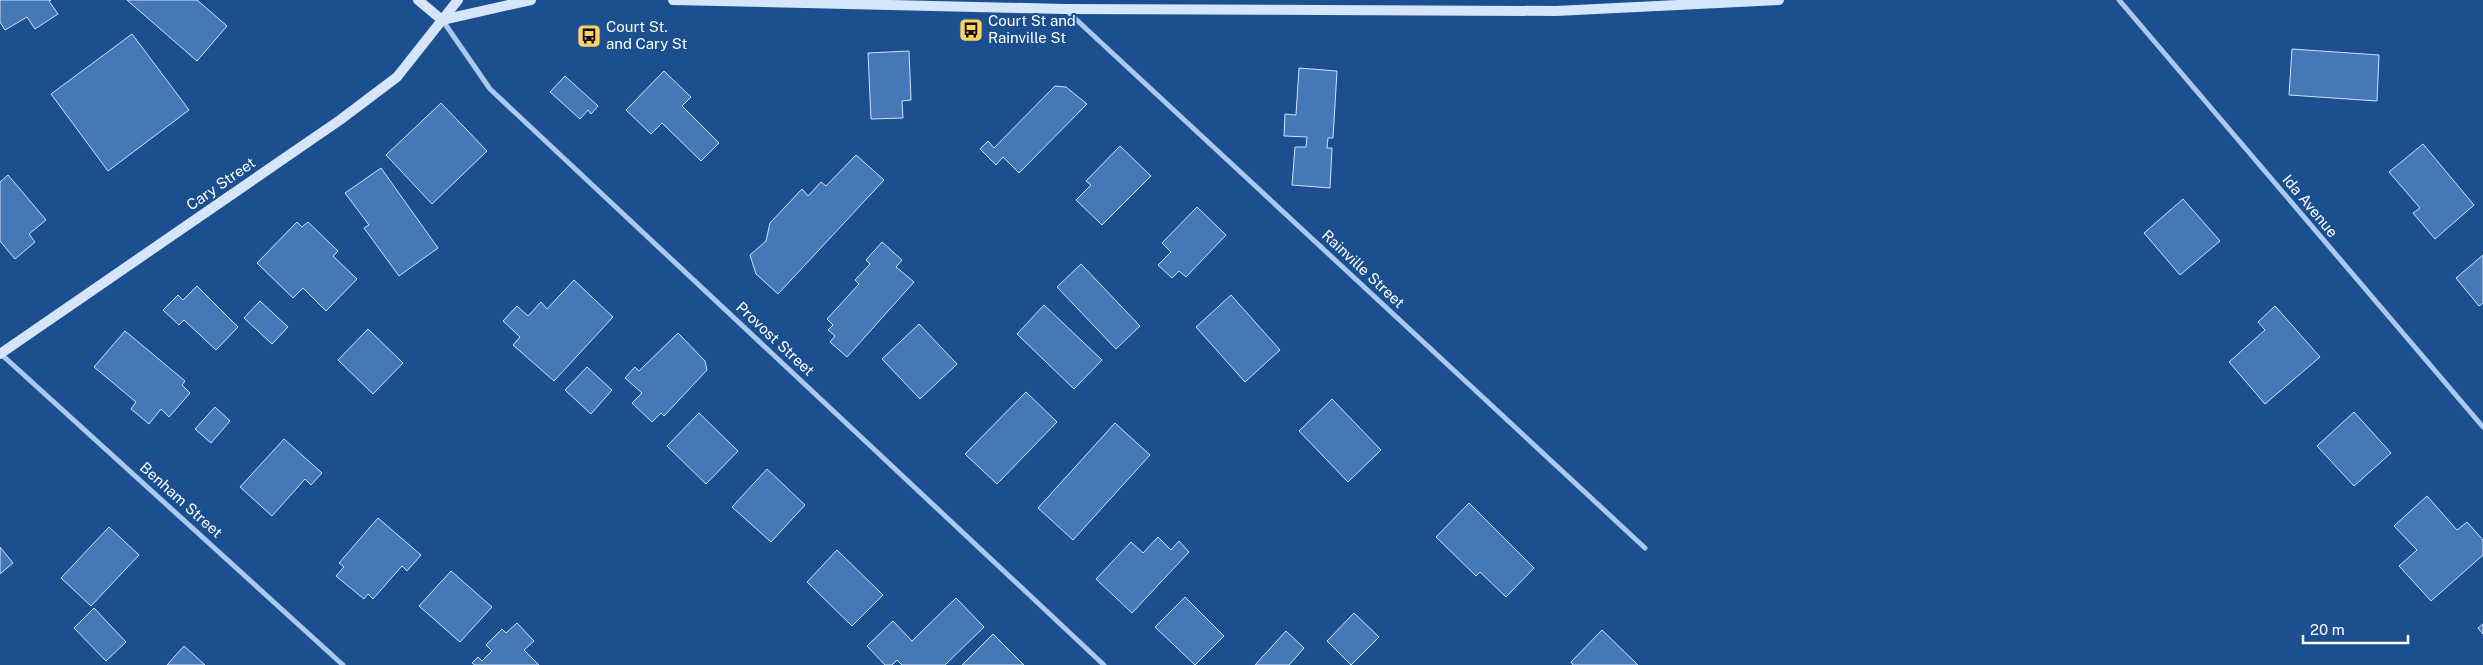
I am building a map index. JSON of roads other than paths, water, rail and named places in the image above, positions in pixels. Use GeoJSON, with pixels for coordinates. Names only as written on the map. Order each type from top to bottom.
{"type":"FeatureCollection","features":[{"type":"Feature","properties":{"kind":"street"},"geometry":{"type":"LineString","coordinates":[[418,0],[442,20],[530,0]]}},
{"type":"Feature","properties":{"kind":"street","name":"Cary Street"},"geometry":{"type":"LineString","coordinates":[[0,354],[371,97],[397,77],[458,0]]}},
{"type":"Feature","properties":{"kind":"street"},"geometry":{"type":"LineString","coordinates":[[673,0],[1065,9],[1556,10],[1780,0]]}},
{"type":"Feature","properties":{"kind":"street","name":"Ida Avenue"},"geometry":{"type":"LineString","coordinates":[[2118,0],[2483,427]]}},
{"type":"Feature","properties":{"kind":"street","name":"Rainville Street"},"geometry":{"type":"LineString","coordinates":[[1065,9],[1645,548]]}},
{"type":"Feature","properties":{"kind":"street","name":"Provost Street"},"geometry":{"type":"LineString","coordinates":[[442,20],[490,88],[1104,665]]}},
{"type":"Feature","properties":{"kind":"street","name":"Benham Street"},"geometry":{"type":"LineString","coordinates":[[0,354],[343,665]]}},
{"type":"Feature","properties":{"kind":"place","name":"Court St and Rainville St"},"geometry":{"type":"Point","coordinates":[971,30]}},
{"type":"Feature","properties":{"kind":"place","name":"Court St. and Cary St"},"geometry":{"type":"Point","coordinates":[589,36]}}]}
